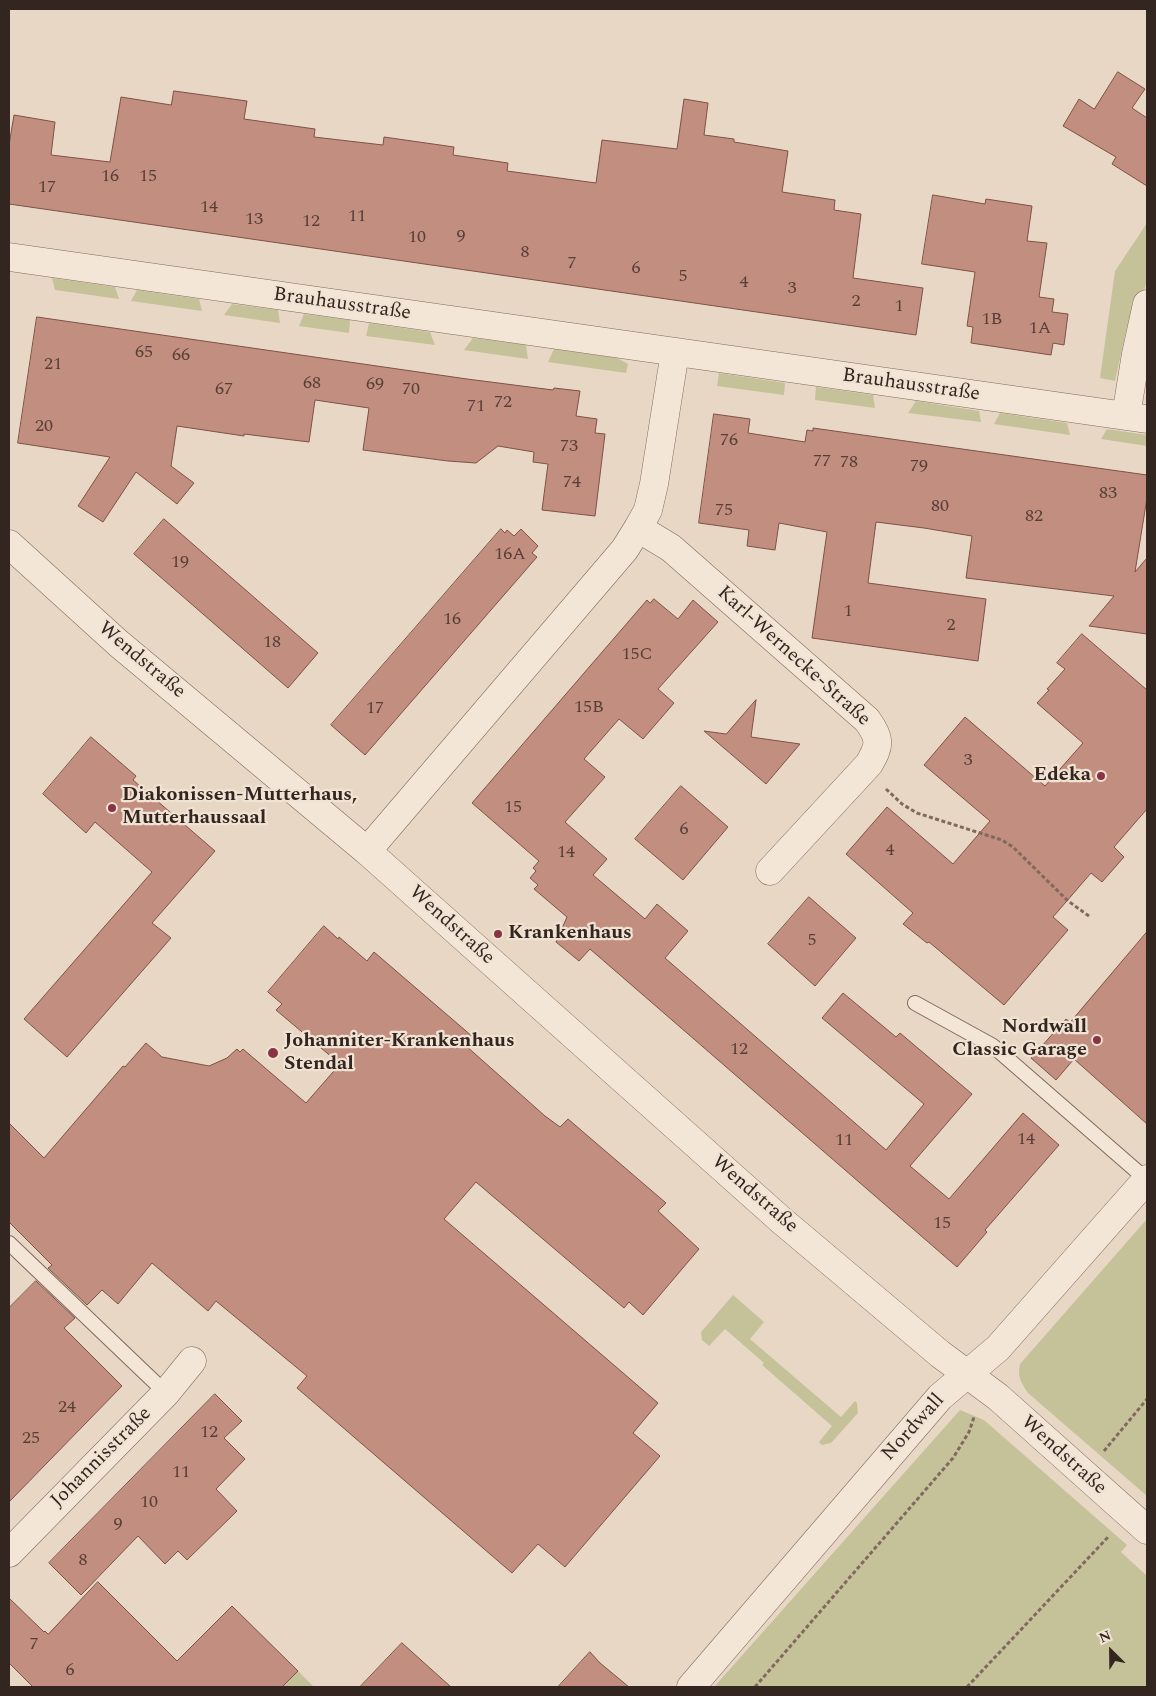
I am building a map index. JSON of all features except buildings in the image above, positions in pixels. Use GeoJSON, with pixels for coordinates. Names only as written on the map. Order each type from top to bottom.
{"type":"FeatureCollection","features":[{"type":"Feature","properties":{"kind":"street","name":"Brauhausstraße"},"geometry":{"type":"LineString","coordinates":[[9,262],[675,352],[1137,418]]}},
{"type":"Feature","properties":{"kind":"street"},"geometry":{"type":"LineString","coordinates":[[1137,418],[1136,354],[1147,304]]}},
{"type":"Feature","properties":{"kind":"street"},"geometry":{"type":"LineString","coordinates":[[367,852],[608,570],[625,549],[638,528],[648,510],[654,484],[675,352]]}},
{"type":"Feature","properties":{"kind":"street","name":"Karl-Wernecke-Straße"},"geometry":{"type":"LineString","coordinates":[[638,528],[671,548],[867,720],[876,732],[877,749],[864,769],[770,871]]}},
{"type":"Feature","properties":{"kind":"street","name":"Wendstraße"},"geometry":{"type":"LineString","coordinates":[[9,544],[118,643],[367,852],[781,1220],[940,1354],[990,1392],[1138,1522]]}},
{"type":"Feature","properties":{"kind":"street","name":"Nordwall"},"geometry":{"type":"LineString","coordinates":[[690,1687],[940,1397],[998,1348],[1147,1179]]}},
{"type":"Feature","properties":{"kind":"street","name":"Johannisstraße"},"geometry":{"type":"LineString","coordinates":[[9,1552],[166,1393],[192,1361]]}},
{"type":"Feature","properties":{"kind":"lane"},"geometry":{"type":"LineString","coordinates":[[915,1003],[992,1046],[1147,1179]]}},
{"type":"Feature","properties":{"kind":"lane"},"geometry":{"type":"LineString","coordinates":[[9,1243],[166,1393]]}},
{"type":"Feature","properties":{"kind":"path"},"geometry":{"type":"LineString","coordinates":[[864,769],[902,804],[917,813],[1002,840],[1013,847],[1068,901],[1089,916]]}},
{"type":"Feature","properties":{"kind":"path"},"geometry":{"type":"LineString","coordinates":[[755,1687],[953,1458],[969,1432],[978,1408],[990,1392]]}},
{"type":"Feature","properties":{"kind":"path"},"geometry":{"type":"LineString","coordinates":[[1084,1475],[1147,1400]]}},
{"type":"Feature","properties":{"kind":"path"},"geometry":{"type":"LineString","coordinates":[[968,1687],[1138,1522]]}},
{"type":"Feature","properties":{"kind":"shaded area"},"geometry":{"type":"Polygon","coordinates":[[[1147,223],[1147,280],[1139,309],[1132,316],[1127,327],[1115,381],[1100,378],[1115,271],[1147,223]]]}},
{"type":"Feature","properties":{"kind":"shaded area"},"geometry":{"type":"Polygon","coordinates":[[[52,278],[115,287],[119,299],[55,290],[52,278]]]}},
{"type":"Feature","properties":{"kind":"shaded area"},"geometry":{"type":"Polygon","coordinates":[[[137,290],[199,299],[202,311],[131,301],[137,290]]]}},
{"type":"Feature","properties":{"kind":"shaded area"},"geometry":{"type":"Polygon","coordinates":[[[232,304],[278,310],[280,323],[224,315],[232,304]]]}},
{"type":"Feature","properties":{"kind":"shaded area"},"geometry":{"type":"Polygon","coordinates":[[[304,314],[350,320],[349,333],[299,326],[304,314]]]}},
{"type":"Feature","properties":{"kind":"shaded area"},"geometry":{"type":"Polygon","coordinates":[[[369,323],[430,332],[435,345],[366,336],[369,323]]]}},
{"type":"Feature","properties":{"kind":"shaded area"},"geometry":{"type":"Polygon","coordinates":[[[473,338],[526,345],[528,359],[464,350],[473,338]]]}},
{"type":"Feature","properties":{"kind":"shaded area"},"geometry":{"type":"Polygon","coordinates":[[[554,349],[617,358],[628,364],[626,373],[548,362],[554,349]]]}},
{"type":"Feature","properties":{"kind":"shaded area"},"geometry":{"type":"Polygon","coordinates":[[[719,373],[785,383],[784,395],[717,386],[719,373]]]}},
{"type":"Feature","properties":{"kind":"shaded area"},"geometry":{"type":"Polygon","coordinates":[[[816,387],[873,395],[875,408],[815,400],[816,387]]]}},
{"type":"Feature","properties":{"kind":"shaded area"},"geometry":{"type":"Polygon","coordinates":[[[916,401],[979,411],[981,422],[908,413],[916,401]]]}},
{"type":"Feature","properties":{"kind":"shaded area"},"geometry":{"type":"Polygon","coordinates":[[[1000,413],[1067,423],[1070,435],[994,424],[1000,413]]]}},
{"type":"Feature","properties":{"kind":"shaded area"},"geometry":{"type":"Polygon","coordinates":[[[1107,429],[1147,435],[1147,446],[1101,439],[1107,429]]]}},
{"type":"Feature","properties":{"kind":"shaded area"},"geometry":{"type":"Polygon","coordinates":[[[1147,1219],[1147,1496],[1028,1393],[1019,1376],[1019,1372],[1020,1364],[1147,1219]]]}},
{"type":"Feature","properties":{"kind":"shaded area"},"geometry":{"type":"Polygon","coordinates":[[[733,1295],[764,1322],[750,1339],[841,1417],[855,1401],[857,1403],[858,1413],[831,1443],[822,1445],[819,1442],[832,1426],[762,1365],[764,1363],[725,1329],[709,1346],[702,1340],[701,1332],[733,1295]]]}},
{"type":"Feature","properties":{"kind":"shaded area"},"geometry":{"type":"Polygon","coordinates":[[[960,1410],[984,1420],[1127,1545],[1121,1552],[1147,1576],[1147,1687],[714,1687],[960,1410]]]}},
{"type":"Feature","properties":{"kind":"shaded area"},"geometry":{"type":"Polygon","coordinates":[[[298,1671],[314,1687],[282,1687],[298,1671]]]}},
{"type":"Feature","properties":{"kind":"place","name":"Edeka"},"geometry":{"type":"Point","coordinates":[1101,776]}},
{"type":"Feature","properties":{"kind":"place","name":"Diakonissen-Mutterhaus, Mutterhaussaal"},"geometry":{"type":"Point","coordinates":[112,808]}},
{"type":"Feature","properties":{"kind":"place","name":"Krankenhaus"},"geometry":{"type":"Point","coordinates":[498,934]}},
{"type":"Feature","properties":{"kind":"place","name":"Nordwall Classic Garage"},"geometry":{"type":"Point","coordinates":[1097,1040]}},
{"type":"Feature","properties":{"kind":"place","name":"Johanniter-Krankenhaus Stendal"},"geometry":{"type":"Point","coordinates":[273,1053]}}]}
